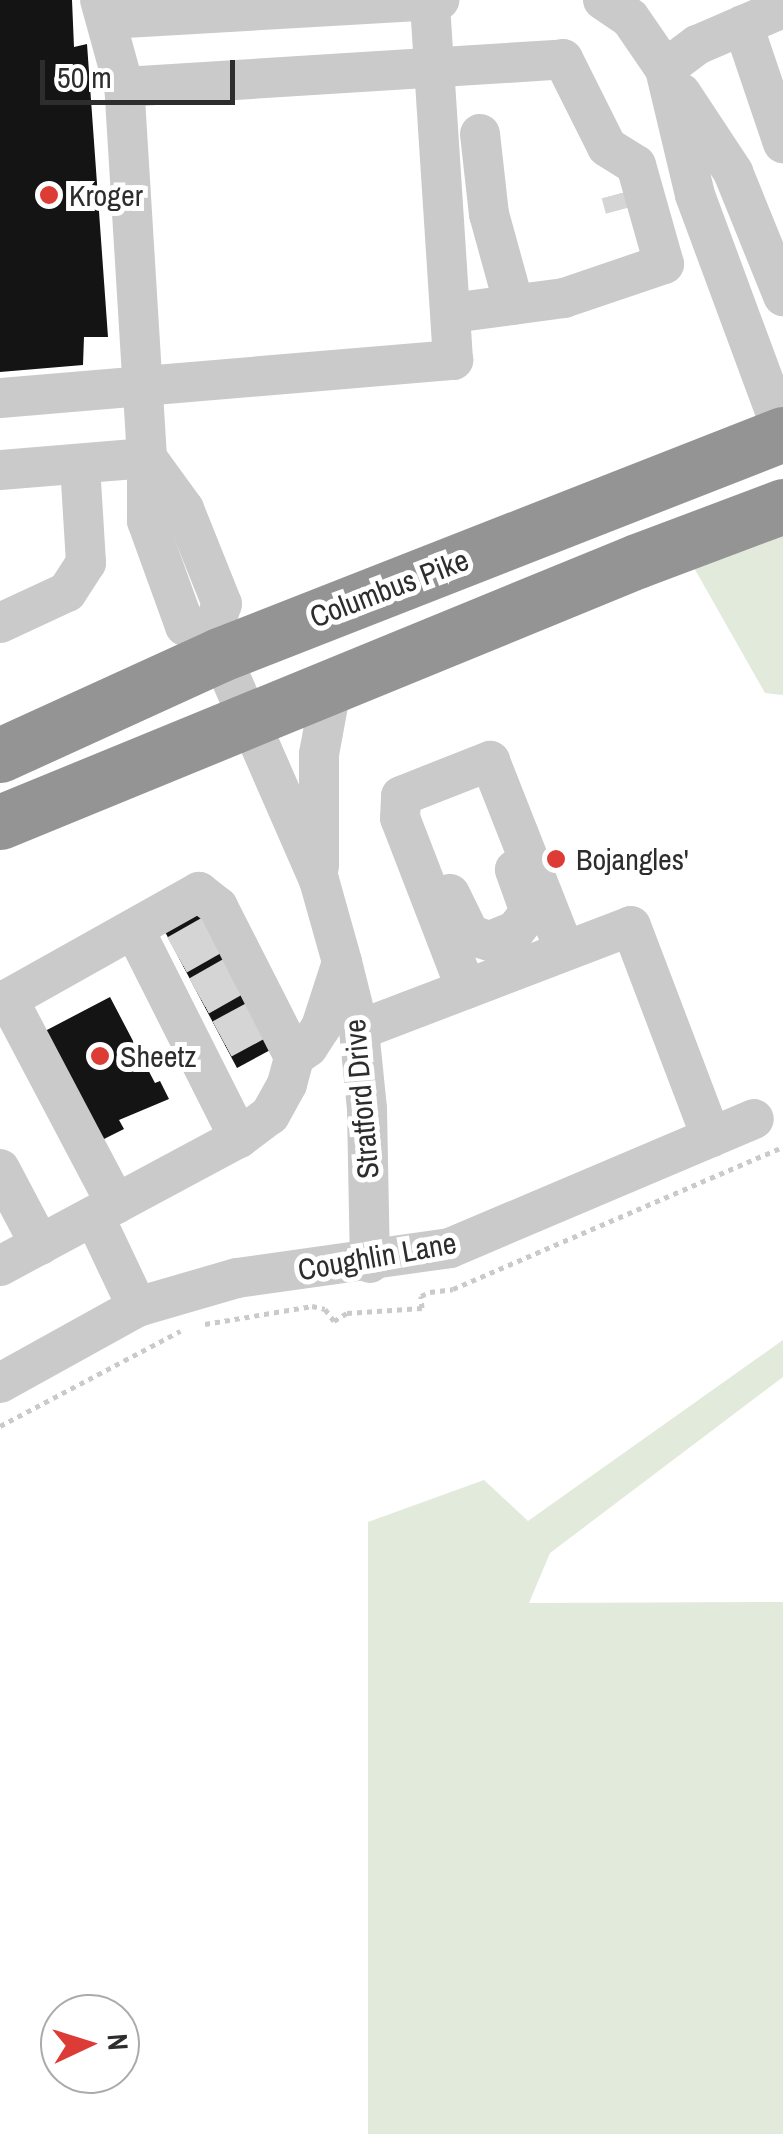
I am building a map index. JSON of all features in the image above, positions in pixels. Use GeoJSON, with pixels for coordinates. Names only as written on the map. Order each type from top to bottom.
{"type":"FeatureCollection","features":[{"type":"Feature","properties":{"kind":"highway","name":"Columbus Pike"},"geometry":{"type":"LineString","coordinates":[[0,755],[215,644],[783,433]]}},
{"type":"Feature","properties":{"kind":"highway"},"geometry":{"type":"LineString","coordinates":[[0,822],[332,684],[783,506]]}},
{"type":"Feature","properties":{"kind":"street"},"geometry":{"type":"LineString","coordinates":[[0,398],[452,360],[430,0]]}},
{"type":"Feature","properties":{"kind":"street"},"geometry":{"type":"LineString","coordinates":[[215,644],[222,604],[184,509],[147,458],[124,87],[104,10],[439,0]]}},
{"type":"Feature","properties":{"kind":"street"},"geometry":{"type":"LineString","coordinates":[[603,0],[630,18],[733,172],[783,296]]}},
{"type":"Feature","properties":{"kind":"street"},"geometry":{"type":"LineString","coordinates":[[665,68],[697,45],[783,8]]}},
{"type":"Feature","properties":{"kind":"street"},"geometry":{"type":"LineString","coordinates":[[743,25],[774,84],[783,143]]}},
{"type":"Feature","properties":{"kind":"street"},"geometry":{"type":"LineString","coordinates":[[124,87],[564,59],[601,135],[644,270]]}},
{"type":"Feature","properties":{"kind":"street"},"geometry":{"type":"LineString","coordinates":[[665,68],[695,195],[783,433]]}},
{"type":"Feature","properties":{"kind":"street"},"geometry":{"type":"LineString","coordinates":[[480,134],[489,214],[514,305]]}},
{"type":"Feature","properties":{"kind":"street"},"geometry":{"type":"LineString","coordinates":[[451,313],[564,298],[664,264],[636,166],[601,135]]}},
{"type":"Feature","properties":{"kind":"street"},"geometry":{"type":"LineString","coordinates":[[0,470],[147,458]]}},
{"type":"Feature","properties":{"kind":"street"},"geometry":{"type":"LineString","coordinates":[[0,623],[67,592],[86,563],[80,464]]}},
{"type":"Feature","properties":{"kind":"street","name":"Stratford Drive"},"geometry":{"type":"LineString","coordinates":[[215,644],[319,880],[342,962],[359,1030],[367,1109],[370,1263]]}},
{"type":"Feature","properties":{"kind":"street","name":"Stratford Drive"},"geometry":{"type":"LineString","coordinates":[[319,880],[319,754],[332,684]]}},
{"type":"Feature","properties":{"kind":"street"},"geometry":{"type":"LineString","coordinates":[[466,989],[400,818],[402,796],[490,761],[565,951]]}},
{"type":"Feature","properties":{"kind":"street"},"geometry":{"type":"LineString","coordinates":[[410,792],[460,919],[470,935],[490,941],[515,931],[530,912],[493,812],[499,784]]}},
{"type":"Feature","properties":{"kind":"street"},"geometry":{"type":"LineString","coordinates":[[137,1308],[105,1210],[8,999],[199,892],[218,907],[221,931],[265,1016],[294,1057]]}},
{"type":"Feature","properties":{"kind":"street"},"geometry":{"type":"LineString","coordinates":[[359,1030],[631,926],[711,1137]]}},
{"type":"Feature","properties":{"kind":"street"},"geometry":{"type":"LineString","coordinates":[[134,929],[165,962],[187,1002],[209,1046],[240,1138]]}},
{"type":"Feature","properties":{"kind":"street"},"geometry":{"type":"LineString","coordinates":[[0,1266],[240,1138],[270,1116],[287,1084],[294,1057],[308,1047],[321,1027],[342,962]]}},
{"type":"Feature","properties":{"kind":"street","name":"Coughlin Lane"},"geometry":{"type":"LineString","coordinates":[[0,1383],[137,1308],[237,1278],[370,1263],[450,1248],[754,1119]]}},
{"type":"Feature","properties":{"kind":"street"},"geometry":{"type":"LineString","coordinates":[[0,1169],[40,1244]]}},
{"type":"Feature","properties":{"kind":"green space"},"geometry":{"type":"Polygon","coordinates":[[[783,530],[783,695],[765,693],[693,566],[783,530]]]}},
{"type":"Feature","properties":{"kind":"green space"},"geometry":{"type":"Polygon","coordinates":[[[783,1340],[783,1377],[550,1553],[529,1603],[783,1602],[783,2134],[368,2134],[368,1522],[484,1480],[528,1521],[783,1340]]]}},
{"type":"Feature","properties":{"kind":"building","name":"Kroger"},"geometry":{"type":"Polygon","coordinates":[[[0,0],[72,0],[74,47],[87,44],[108,337],[84,337],[83,365],[0,372],[0,0]]]}},
{"type":"Feature","properties":{"kind":"building"},"geometry":{"type":"Polygon","coordinates":[[[200,908],[274,1048],[237,1068],[163,928],[200,908]]]}},
{"type":"Feature","properties":{"kind":"building","name":"Sheetz"},"geometry":{"type":"Polygon","coordinates":[[[110,997],[155,1083],[160,1081],[169,1099],[119,1120],[124,1129],[102,1140],[45,1031],[110,997]]]}},
{"type":"Feature","properties":{"kind":"tunnel"},"geometry":{"type":"LineString","coordinates":[[621,193],[625,208]]}},
{"type":"Feature","properties":{"kind":"tunnel"},"geometry":{"type":"LineString","coordinates":[[177,955],[214,934]]}},
{"type":"Feature","properties":{"kind":"tunnel"},"geometry":{"type":"LineString","coordinates":[[199,996],[236,975]]}},
{"type":"Feature","properties":{"kind":"tunnel"},"geometry":{"type":"LineString","coordinates":[[222,1039],[259,1019]]}},
{"type":"Feature","properties":{"kind":"place","name":"Kroger"},"geometry":{"type":"Point","coordinates":[49,195]}},
{"type":"Feature","properties":{"kind":"place","name":"Bojangles'"},"geometry":{"type":"Point","coordinates":[556,859]}},
{"type":"Feature","properties":{"kind":"place","name":"Sheetz"},"geometry":{"type":"Point","coordinates":[100,1056]}}]}
